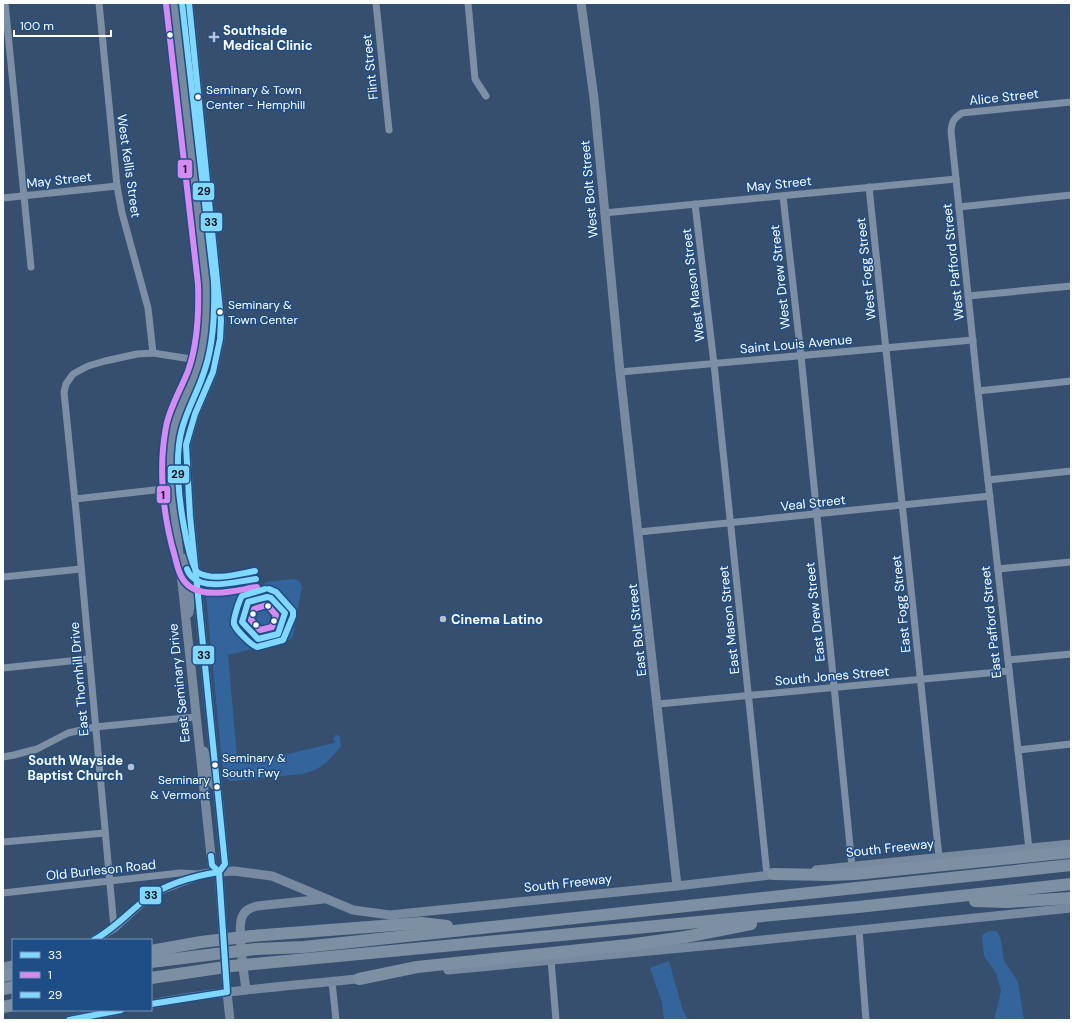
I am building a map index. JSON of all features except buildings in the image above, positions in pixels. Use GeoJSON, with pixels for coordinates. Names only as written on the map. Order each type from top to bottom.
{"type":"FeatureCollection","features":[{"type":"Feature","properties":{"kind":"highway"},"geometry":{"type":"LineString","coordinates":[[770,874],[855,874],[1071,852]]}},
{"type":"Feature","properties":{"kind":"highway"},"geometry":{"type":"LineString","coordinates":[[152,962],[256,949],[304,947],[1071,865]]}},
{"type":"Feature","properties":{"kind":"highway"},"geometry":{"type":"LineString","coordinates":[[152,978],[240,965],[825,910],[1071,884]]}},
{"type":"Feature","properties":{"kind":"highway"},"geometry":{"type":"LineString","coordinates":[[932,899],[1007,902],[1071,898]]}},
{"type":"Feature","properties":{"kind":"highway"},"geometry":{"type":"LineString","coordinates":[[359,979],[417,967],[628,945],[685,937],[825,910]]}},
{"type":"Feature","properties":{"kind":"highway"},"geometry":{"type":"LineString","coordinates":[[152,951],[201,942],[252,936],[421,923],[470,929]]}},
{"type":"Feature","properties":{"kind":"main road","name":"East Seminary Drive"},"geometry":{"type":"LineString","coordinates":[[174,3],[206,282],[206,324],[196,372],[174,427],[171,464],[172,488],[195,717],[212,865],[219,872]]}},
{"type":"Feature","properties":{"kind":"main road"},"geometry":{"type":"LineString","coordinates":[[189,3],[221,320],[220,339],[214,372],[195,414],[186,445],[190,516]]}},
{"type":"Feature","properties":{"kind":"main road","name":"West Bolt Street"},"geometry":{"type":"LineString","coordinates":[[581,3],[594,98],[620,372]]}},
{"type":"Feature","properties":{"kind":"main road"},"geometry":{"type":"LineString","coordinates":[[183,83],[198,85]]}},
{"type":"Feature","properties":{"kind":"main road","name":"East Bolt Street"},"geometry":{"type":"LineString","coordinates":[[620,372],[639,532],[677,886]]}},
{"type":"Feature","properties":{"kind":"main road"},"geometry":{"type":"LineString","coordinates":[[172,488],[182,495],[190,516]]}},
{"type":"Feature","properties":{"kind":"main road","name":"East Seminary Drive"},"geometry":{"type":"LineString","coordinates":[[190,516],[225,864],[219,872],[230,1020]]}},
{"type":"Feature","properties":{"kind":"main road"},"geometry":{"type":"LineString","coordinates":[[178,542],[189,575],[197,582],[191,592],[187,636]]}},
{"type":"Feature","properties":{"kind":"main road"},"geometry":{"type":"LineString","coordinates":[[198,740],[205,752],[209,778],[212,784],[217,787]]}},
{"type":"Feature","properties":{"kind":"main road","name":"South Freeway"},"geometry":{"type":"LineString","coordinates":[[96,939],[114,928],[147,898],[163,889],[202,874],[219,872],[234,871],[272,876],[352,910],[390,915],[677,886],[770,874],[1071,844]]}},
{"type":"Feature","properties":{"kind":"main road"},"geometry":{"type":"LineString","coordinates":[[245,986],[241,931],[244,913],[251,908],[263,905],[325,899]]}},
{"type":"Feature","properties":{"kind":"main road"},"geometry":{"type":"LineString","coordinates":[[152,1004],[227,988],[245,986],[332,982],[724,944],[1071,908]]}},
{"type":"Feature","properties":{"kind":"main road"},"geometry":{"type":"LineString","coordinates":[[73,1020],[116,1011]]}},
{"type":"Feature","properties":{"kind":"street"},"geometry":{"type":"LineString","coordinates":[[4,3],[31,267]]}},
{"type":"Feature","properties":{"kind":"street","name":"West Kellis Street"},"geometry":{"type":"LineString","coordinates":[[99,3],[117,186],[122,213],[148,308],[153,352]]}},
{"type":"Feature","properties":{"kind":"street","name":"Flint Street"},"geometry":{"type":"LineString","coordinates":[[376,3],[389,130]]}},
{"type":"Feature","properties":{"kind":"street"},"geometry":{"type":"LineString","coordinates":[[468,3],[475,79],[486,96]]}},
{"type":"Feature","properties":{"kind":"street","name":"Alice Street"},"geometry":{"type":"LineString","coordinates":[[951,130],[952,122],[955,117],[962,113],[1071,102]]}},
{"type":"Feature","properties":{"kind":"street","name":"West Pafford Street"},"geometry":{"type":"LineString","coordinates":[[951,130],[978,391]]}},
{"type":"Feature","properties":{"kind":"street","name":"May Street"},"geometry":{"type":"LineString","coordinates":[[604,213],[956,179]]}},
{"type":"Feature","properties":{"kind":"street","name":"May Street"},"geometry":{"type":"LineString","coordinates":[[3,198],[117,186]]}},
{"type":"Feature","properties":{"kind":"street","name":"West Fogg Street"},"geometry":{"type":"LineString","coordinates":[[869,187],[887,348]]}},
{"type":"Feature","properties":{"kind":"street"},"geometry":{"type":"LineString","coordinates":[[959,207],[1071,195]]}},
{"type":"Feature","properties":{"kind":"street","name":"West Drew Street"},"geometry":{"type":"LineString","coordinates":[[783,196],[801,356]]}},
{"type":"Feature","properties":{"kind":"street","name":"West Mason Street"},"geometry":{"type":"LineString","coordinates":[[695,204],[714,364]]}},
{"type":"Feature","properties":{"kind":"street"},"geometry":{"type":"LineString","coordinates":[[968,296],[1071,286]]}},
{"type":"Feature","properties":{"kind":"street","name":"Saint Louis Avenue"},"geometry":{"type":"LineString","coordinates":[[620,372],[973,340]]}},
{"type":"Feature","properties":{"kind":"street","name":"East Fogg Street"},"geometry":{"type":"LineString","coordinates":[[887,348],[939,857]]}},
{"type":"Feature","properties":{"kind":"street"},"geometry":{"type":"LineString","coordinates":[[153,352],[216,363]]}},
{"type":"Feature","properties":{"kind":"street","name":"East Thornhill Drive"},"geometry":{"type":"LineString","coordinates":[[114,928],[75,499],[64,402],[65,386],[73,374],[88,366],[117,358],[153,352]]}},
{"type":"Feature","properties":{"kind":"street","name":"East Drew Street"},"geometry":{"type":"LineString","coordinates":[[801,356],[852,866]]}},
{"type":"Feature","properties":{"kind":"street","name":"East Mason Street"},"geometry":{"type":"LineString","coordinates":[[714,364],[749,696],[770,874]]}},
{"type":"Feature","properties":{"kind":"street"},"geometry":{"type":"LineString","coordinates":[[978,391],[1071,381]]}},
{"type":"Feature","properties":{"kind":"street","name":"East Pafford Street"},"geometry":{"type":"LineString","coordinates":[[978,391],[1029,849]]}},
{"type":"Feature","properties":{"kind":"street"},"geometry":{"type":"LineString","coordinates":[[988,480],[1071,471]]}},
{"type":"Feature","properties":{"kind":"street"},"geometry":{"type":"LineString","coordinates":[[75,499],[172,488]]}},
{"type":"Feature","properties":{"kind":"street","name":"Veal Street"},"geometry":{"type":"LineString","coordinates":[[639,532],[990,496]]}},
{"type":"Feature","properties":{"kind":"street"},"geometry":{"type":"LineString","coordinates":[[998,569],[1071,562]]}},
{"type":"Feature","properties":{"kind":"street"},"geometry":{"type":"LineString","coordinates":[[3,577],[81,569]]}},
{"type":"Feature","properties":{"kind":"street"},"geometry":{"type":"LineString","coordinates":[[1008,660],[1071,654]]}},
{"type":"Feature","properties":{"kind":"street"},"geometry":{"type":"LineString","coordinates":[[3,668],[90,659]]}},
{"type":"Feature","properties":{"kind":"street","name":"South Jones Street"},"geometry":{"type":"LineString","coordinates":[[658,704],[1009,671]]}},
{"type":"Feature","properties":{"kind":"street"},"geometry":{"type":"LineString","coordinates":[[3,756],[14,755],[37,749],[68,733],[95,727],[195,717]]}},
{"type":"Feature","properties":{"kind":"street"},"geometry":{"type":"LineString","coordinates":[[1018,750],[1071,744]]}},
{"type":"Feature","properties":{"kind":"street"},"geometry":{"type":"LineString","coordinates":[[3,842],[105,833]]}},
{"type":"Feature","properties":{"kind":"street","name":"Old Burleson Road"},"geometry":{"type":"LineString","coordinates":[[3,893],[180,873],[202,874]]}},
{"type":"Feature","properties":{"kind":"street"},"geometry":{"type":"LineString","coordinates":[[859,930],[866,1020]]}},
{"type":"Feature","properties":{"kind":"street"},"geometry":{"type":"LineString","coordinates":[[551,960],[556,1020]]}},
{"type":"Feature","properties":{"kind":"street"},"geometry":{"type":"LineString","coordinates":[[332,982],[336,1020]]}},
{"type":"Feature","properties":{"kind":"shaded area"},"geometry":{"type":"Polygon","coordinates":[[[292,579],[298,580],[302,586],[293,636],[291,639],[228,655],[237,756],[247,764],[334,743],[335,741],[333,740],[336,734],[340,737],[341,746],[325,764],[310,772],[303,774],[230,781],[225,778],[223,773],[206,596],[208,591],[213,587],[250,584],[253,592],[242,602],[237,619],[240,630],[253,643],[262,644],[279,640],[285,634],[290,616],[287,607],[277,596],[264,590],[264,584],[266,582],[292,579]]]}},
{"type":"Feature","properties":{"kind":"shaded area"},"geometry":{"type":"Polygon","coordinates":[[[264,608],[271,611],[274,618],[271,625],[264,628],[257,625],[254,618],[257,611],[264,608]]]}},
{"type":"Feature","properties":{"kind":"shaded area"},"geometry":{"type":"Polygon","coordinates":[[[989,931],[997,931],[1001,940],[1004,961],[1018,982],[1024,1020],[994,1020],[1001,991],[996,973],[984,956],[982,935],[989,931]]]}},
{"type":"Feature","properties":{"kind":"shaded area"},"geometry":{"type":"Polygon","coordinates":[[[669,961],[683,1011],[688,1020],[664,1020],[662,1003],[650,968],[669,961]]]}},
{"type":"Feature","properties":{"kind":"transit line","name":"29"},"geometry":{"type":"LineString","coordinates":[[182,3],[214,282],[214,306],[210,353],[201,382],[184,422],[180,440],[178,453],[178,480],[181,508],[186,537],[193,564],[197,572],[203,575],[218,577],[255,571]]}},
{"type":"Feature","properties":{"kind":"transit line","name":"33"},"geometry":{"type":"LineString","coordinates":[[189,3],[221,320],[220,339],[213,372],[195,414],[186,445],[190,516],[225,864],[219,872]]}},
{"type":"Feature","properties":{"kind":"transit line","name":"1"},"geometry":{"type":"LineString","coordinates":[[166,4],[198,284],[197,328],[194,350],[188,371],[170,413],[166,427],[162,459],[162,476],[167,525],[182,578],[192,588],[199,591],[216,593],[257,587]]}},
{"type":"Feature","properties":{"kind":"transit line","name":"33"},"geometry":{"type":"LineString","coordinates":[[187,569],[192,577],[206,584],[223,584],[256,579]]}},
{"type":"Feature","properties":{"kind":"transit line","name":"29"},"geometry":{"type":"LineString","coordinates":[[265,589],[242,596],[236,610],[234,622],[235,627],[257,647],[283,640],[293,616],[293,611],[276,592],[269,589]]}},
{"type":"Feature","properties":{"kind":"transit line","name":"33"},"geometry":{"type":"LineString","coordinates":[[267,597],[271,598],[285,613],[278,634],[258,639],[242,622],[248,602],[267,597]]}},
{"type":"Feature","properties":{"kind":"transit line","name":"1"},"geometry":{"type":"LineString","coordinates":[[267,605],[276,615],[272,627],[260,630],[251,620],[254,609],[267,605]]}},
{"type":"Feature","properties":{"kind":"transit line","name":"33"},"geometry":{"type":"LineString","coordinates":[[152,1004],[227,992],[219,872],[212,865],[211,856]]}},
{"type":"Feature","properties":{"kind":"transit line","name":"33"},"geometry":{"type":"LineString","coordinates":[[96,939],[115,926],[147,898],[164,888],[182,881],[219,872]]}},
{"type":"Feature","properties":{"kind":"transit line","name":"33"},"geometry":{"type":"LineString","coordinates":[[69,1020],[116,1011]]}},
{"type":"Feature","properties":{"kind":"place","name":"Southside Medical Clinic"},"geometry":{"type":"Point","coordinates":[214,37]}},
{"type":"Feature","properties":{"kind":"place","name":"Seminary & Town Center - Hemphill"},"geometry":{"type":"Point","coordinates":[198,97]}},
{"type":"Feature","properties":{"kind":"place","name":"Seminary & Town Center"},"geometry":{"type":"Point","coordinates":[220,312]}},
{"type":"Feature","properties":{"kind":"place","name":"Cinema Latino"},"geometry":{"type":"Point","coordinates":[443,619]}},
{"type":"Feature","properties":{"kind":"place","name":"Seminary & South Fwy"},"geometry":{"type":"Point","coordinates":[215,765]}},
{"type":"Feature","properties":{"kind":"place","name":"South Wayside Baptist Church"},"geometry":{"type":"Point","coordinates":[131,767]}},
{"type":"Feature","properties":{"kind":"place","name":"Seminary & Vermont"},"geometry":{"type":"Point","coordinates":[217,787]}}]}
